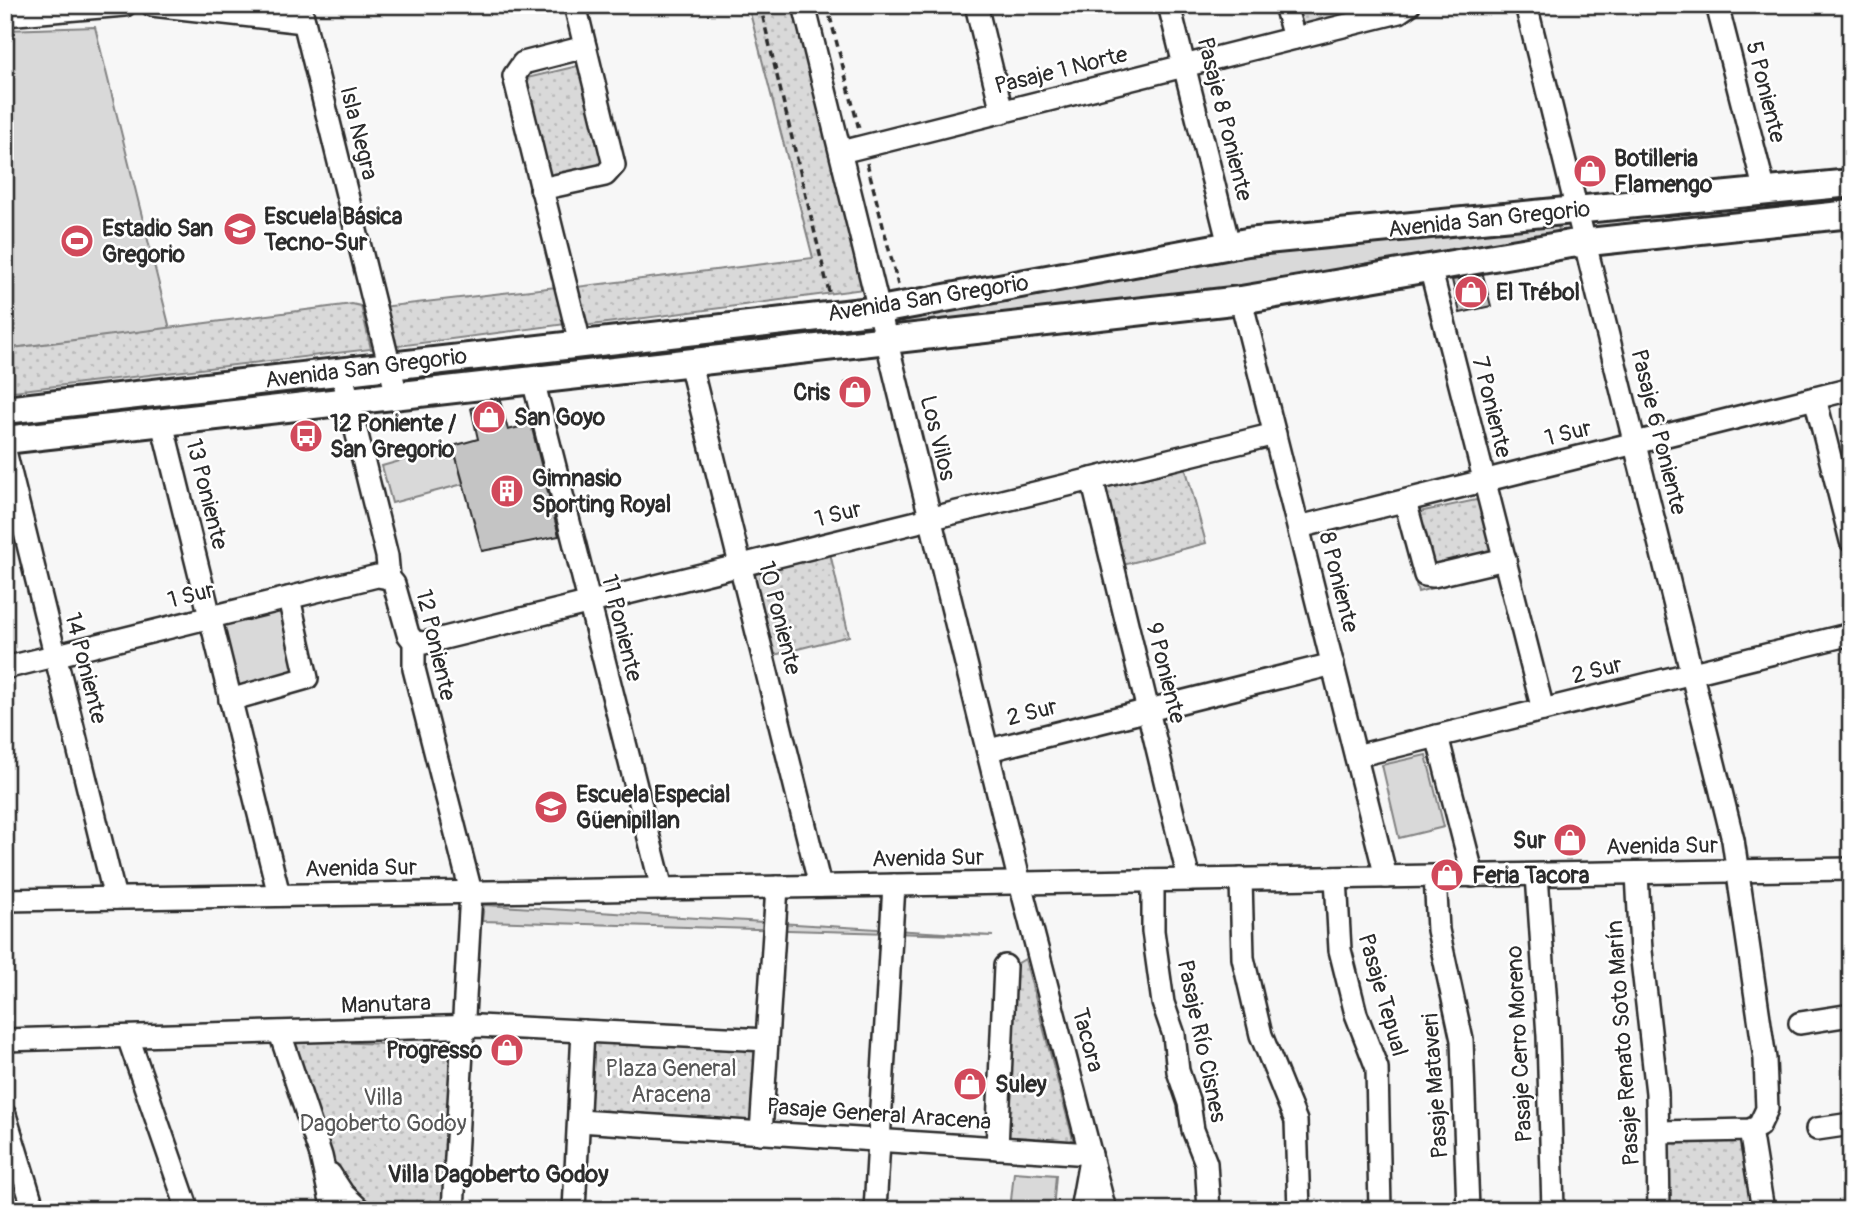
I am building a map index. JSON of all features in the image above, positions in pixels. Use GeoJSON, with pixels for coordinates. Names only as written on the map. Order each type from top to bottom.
{"type":"FeatureCollection","features":[{"type":"Feature","properties":{"kind":"main road","name":"Avenida San Gregorio"},"geometry":{"type":"LineString","coordinates":[[5,410],[880,310],[1229,245],[1851,183]]}},
{"type":"Feature","properties":{"kind":"main road","name":"Avenida San Gregorio"},"geometry":{"type":"LineString","coordinates":[[5,440],[1241,300],[1585,242],[1851,214]]}},
{"type":"Feature","properties":{"kind":"street"},"geometry":{"type":"LineString","coordinates":[[5,15],[125,5]]}},
{"type":"Feature","properties":{"kind":"street"},"geometry":{"type":"LineString","coordinates":[[152,5],[304,10]]}},
{"type":"Feature","properties":{"kind":"street"},"geometry":{"type":"LineString","coordinates":[[541,189],[605,175],[614,165],[575,5]]}},
{"type":"Feature","properties":{"kind":"street","name":"Los Vilos"},"geometry":{"type":"LineString","coordinates":[[804,5],[1020,883]]}},
{"type":"Feature","properties":{"kind":"street"},"geometry":{"type":"LineString","coordinates":[[975,5],[1002,111]]}},
{"type":"Feature","properties":{"kind":"street","name":"Pasaje 8 Poniente"},"geometry":{"type":"LineString","coordinates":[[1169,5],[1229,245]]}},
{"type":"Feature","properties":{"kind":"street"},"geometry":{"type":"LineString","coordinates":[[1285,5],[1294,38]]}},
{"type":"Feature","properties":{"kind":"street","name":"Pasaje 1 Norte"},"geometry":{"type":"LineString","coordinates":[[841,152],[1399,12],[1409,5]]}},
{"type":"Feature","properties":{"kind":"street","name":"Pasaje 6 Poniente"},"geometry":{"type":"LineString","coordinates":[[1526,5],[1692,673],[1738,871],[1765,1059],[1766,1115],[1759,1126],[1750,1130]]}},
{"type":"Feature","properties":{"kind":"street","name":"5 Poniente"},"geometry":{"type":"LineString","coordinates":[[1717,5],[1765,192]]}},
{"type":"Feature","properties":{"kind":"street","name":"Isla Negra"},"geometry":{"type":"LineString","coordinates":[[304,10],[397,396]]}},
{"type":"Feature","properties":{"kind":"street"},"geometry":{"type":"LineString","coordinates":[[580,343],[514,82],[515,71],[523,63],[585,47]]}},
{"type":"Feature","properties":{"kind":"street","name":"7 Poniente"},"geometry":{"type":"LineString","coordinates":[[1430,267],[1543,710]]}},
{"type":"Feature","properties":{"kind":"street","name":"8 Poniente"},"geometry":{"type":"LineString","coordinates":[[1241,300],[1386,877]]}},
{"type":"Feature","properties":{"kind":"street","name":"10 Poniente"},"geometry":{"type":"LineString","coordinates":[[690,363],[820,886]]}},
{"type":"Feature","properties":{"kind":"street","name":"12 Poniente"},"geometry":{"type":"LineString","coordinates":[[341,370],[387,556],[389,578],[394,584],[408,634],[414,642],[414,669],[471,892],[453,1210]]}},
{"type":"Feature","properties":{"kind":"street","name":"11 Poniente"},"geometry":{"type":"LineString","coordinates":[[533,380],[662,889]]}},
{"type":"Feature","properties":{"kind":"street","name":"1 Sur"},"geometry":{"type":"LineString","coordinates":[[1299,527],[1851,390]]}},
{"type":"Feature","properties":{"kind":"street"},"geometry":{"type":"LineString","coordinates":[[1815,398],[1851,541]]}},
{"type":"Feature","properties":{"kind":"street","name":"13 Poniente"},"geometry":{"type":"LineString","coordinates":[[162,423],[279,895]]}},
{"type":"Feature","properties":{"kind":"street","name":"1 Sur"},"geometry":{"type":"LineString","coordinates":[[414,642],[424,643],[1275,434]]}},
{"type":"Feature","properties":{"kind":"street","name":"14 Poniente"},"geometry":{"type":"LineString","coordinates":[[5,451],[115,898]]}},
{"type":"Feature","properties":{"kind":"street","name":"9 Poniente"},"geometry":{"type":"LineString","coordinates":[[1092,479],[1189,880]]}},
{"type":"Feature","properties":{"kind":"street"},"geometry":{"type":"LineString","coordinates":[[1405,500],[1425,575],[1433,576],[1505,559]]}},
{"type":"Feature","properties":{"kind":"street","name":"1 Sur"},"geometry":{"type":"LineString","coordinates":[[5,668],[377,576],[389,578]]}},
{"type":"Feature","properties":{"kind":"street"},"geometry":{"type":"LineString","coordinates":[[230,700],[307,678],[289,598]]}},
{"type":"Feature","properties":{"kind":"street","name":"2 Sur"},"geometry":{"type":"LineString","coordinates":[[1356,756],[1851,634]]}},
{"type":"Feature","properties":{"kind":"street","name":"2 Sur"},"geometry":{"type":"LineString","coordinates":[[989,750],[1333,664]]}},
{"type":"Feature","properties":{"kind":"street"},"geometry":{"type":"LineString","coordinates":[[1437,736],[1473,876]]}},
{"type":"Feature","properties":{"kind":"street","name":"Avenida Sur"},"geometry":{"type":"LineString","coordinates":[[5,900],[1851,869]]}},
{"type":"Feature","properties":{"kind":"street","name":"Pasaje Renato Soto Marín"},"geometry":{"type":"LineString","coordinates":[[1637,873],[1641,951],[1656,1069],[1659,1210]]}},
{"type":"Feature","properties":{"kind":"street","name":"Pasaje Cerro Moreno"},"geometry":{"type":"LineString","coordinates":[[1537,875],[1548,1037],[1553,1210]]}},
{"type":"Feature","properties":{"kind":"street","name":"Pasaje Mataveri"},"geometry":{"type":"LineString","coordinates":[[1435,876],[1438,930],[1462,1040],[1468,1210]]}},
{"type":"Feature","properties":{"kind":"street","name":"Pasaje Tepual"},"geometry":{"type":"LineString","coordinates":[[1336,878],[1340,950],[1353,1003],[1377,1068],[1380,1210]]}},
{"type":"Feature","properties":{"kind":"street"},"geometry":{"type":"LineString","coordinates":[[1241,879],[1242,958],[1261,1035],[1296,1121],[1299,1210]]}},
{"type":"Feature","properties":{"kind":"street","name":"Pasaje Río Cisnes"},"geometry":{"type":"LineString","coordinates":[[1153,881],[1153,930],[1163,1003],[1174,1035],[1178,1071],[1189,1102],[1193,1130],[1206,1163],[1209,1210]]}},
{"type":"Feature","properties":{"kind":"street","name":"Tacora"},"geometry":{"type":"LineString","coordinates":[[1020,883],[1105,1210]]}},
{"type":"Feature","properties":{"kind":"street"},"geometry":{"type":"LineString","coordinates":[[875,1210],[894,885]]}},
{"type":"Feature","properties":{"kind":"street"},"geometry":{"type":"LineString","coordinates":[[761,1133],[777,887]]}},
{"type":"Feature","properties":{"kind":"street"},"geometry":{"type":"LineString","coordinates":[[997,1148],[1005,965]]}},
{"type":"Feature","properties":{"kind":"street"},"geometry":{"type":"LineString","coordinates":[[1800,1023],[1851,1015]]}},
{"type":"Feature","properties":{"kind":"street","name":"Manutara"},"geometry":{"type":"LineString","coordinates":[[5,1040],[463,1027],[767,1040]]}},
{"type":"Feature","properties":{"kind":"street"},"geometry":{"type":"LineString","coordinates":[[574,1210],[583,1031]]}},
{"type":"Feature","properties":{"kind":"street"},"geometry":{"type":"LineString","coordinates":[[280,1033],[321,1156],[333,1210]]}},
{"type":"Feature","properties":{"kind":"street"},"geometry":{"type":"LineString","coordinates":[[128,1037],[188,1210]]}},
{"type":"Feature","properties":{"kind":"street"},"geometry":{"type":"LineString","coordinates":[[5,1115],[15,1184],[34,1210]]}},
{"type":"Feature","properties":{"kind":"street","name":"Pasaje General Aracena"},"geometry":{"type":"LineString","coordinates":[[579,1121],[1091,1154]]}},
{"type":"Feature","properties":{"kind":"street"},"geometry":{"type":"LineString","coordinates":[[1817,1129],[1851,1124]]}},
{"type":"Feature","properties":{"kind":"street"},"geometry":{"type":"LineString","coordinates":[[1659,1132],[1750,1130],[1763,1210]]}},
{"type":"Feature","properties":{"kind":"street"},"geometry":{"type":"LineString","coordinates":[[1081,1210],[1091,1154]]}},
{"type":"Feature","properties":{"kind":"street"},"geometry":{"type":"LineString","coordinates":[[321,1156],[343,1194],[360,1210]]}},
{"type":"Feature","properties":{"kind":"path"},"geometry":{"type":"LineString","coordinates":[[760,5],[831,301]]}},
{"type":"Feature","properties":{"kind":"green space"},"geometry":{"type":"Polygon","coordinates":[[[748,5],[793,5],[864,289],[584,326],[576,287],[813,258],[748,5]]]}},
{"type":"Feature","properties":{"kind":"green space"},"geometry":{"type":"Polygon","coordinates":[[[1293,5],[1398,5],[1301,29],[1293,5]]]}},
{"type":"Feature","properties":{"kind":"green space","name":"Estadio San Gregorio"},"geometry":{"type":"Polygon","coordinates":[[[95,27],[170,329],[5,349],[5,30],[95,27]]]}},
{"type":"Feature","properties":{"kind":"green space"},"geometry":{"type":"Polygon","coordinates":[[[582,65],[606,166],[550,179],[527,78],[582,65]]]}},
{"type":"Feature","properties":{"kind":"green space"},"geometry":{"type":"Polygon","coordinates":[[[1550,222],[1558,226],[1560,234],[1234,293],[899,325],[909,316],[1239,256],[1550,222]]]}},
{"type":"Feature","properties":{"kind":"green space"},"geometry":{"type":"Polygon","coordinates":[[[556,287],[566,324],[391,347],[381,307],[556,287]]]}},
{"type":"Feature","properties":{"kind":"green space"},"geometry":{"type":"Polygon","coordinates":[[[352,304],[361,306],[371,349],[5,392],[5,349],[352,304]]]}},
{"type":"Feature","properties":{"kind":"green space"},"geometry":{"type":"Polygon","coordinates":[[[453,446],[463,484],[392,503],[382,466],[453,446]]]}},
{"type":"Feature","properties":{"kind":"green space"},"geometry":{"type":"Polygon","coordinates":[[[1185,466],[1206,543],[1123,565],[1104,493],[1107,487],[1185,466]]]}},
{"type":"Feature","properties":{"kind":"green space"},"geometry":{"type":"Polygon","coordinates":[[[1476,500],[1480,502],[1498,570],[1418,592],[1400,516],[1476,500]]]}},
{"type":"Feature","properties":{"kind":"green space"},"geometry":{"type":"Polygon","coordinates":[[[830,553],[849,636],[774,655],[754,575],[759,570],[830,553]]]}},
{"type":"Feature","properties":{"kind":"green space"},"geometry":{"type":"Polygon","coordinates":[[[283,610],[304,669],[241,692],[233,687],[219,631],[224,623],[283,610]]]}},
{"type":"Feature","properties":{"kind":"green space"},"geometry":{"type":"Polygon","coordinates":[[[1426,755],[1444,827],[1399,838],[1382,765],[1426,755]]]}},
{"type":"Feature","properties":{"kind":"green space"},"geometry":{"type":"Polygon","coordinates":[[[484,905],[993,936],[482,921],[484,905]]]}},
{"type":"Feature","properties":{"kind":"green space"},"geometry":{"type":"Polygon","coordinates":[[[1025,959],[1073,1139],[1068,1144],[1001,1140],[1013,966],[1025,959]]]}},
{"type":"Feature","properties":{"kind":"green space","name":"Plaza General Aracena"},"geometry":{"type":"Polygon","coordinates":[[[590,1038],[756,1048],[753,1123],[585,1114],[590,1038]]]}},
{"type":"Feature","properties":{"kind":"green space","name":"Villa Dagoberto Godoy"},"geometry":{"type":"Polygon","coordinates":[[[294,1041],[453,1046],[445,1210],[375,1210],[358,1197],[344,1180],[322,1135],[294,1041]]]}},
{"type":"Feature","properties":{"kind":"green space"},"geometry":{"type":"Polygon","coordinates":[[[1677,1135],[1744,1138],[1755,1210],[1669,1210],[1666,1148],[1677,1135]]]}},
{"type":"Feature","properties":{"kind":"green space"},"geometry":{"type":"Polygon","coordinates":[[[1014,1172],[1056,1175],[1053,1210],[1010,1210],[1014,1172]]]}},
{"type":"Feature","properties":{"kind":"building","name":"El Trébol"},"geometry":{"type":"Polygon","coordinates":[[[1483,275],[1491,306],[1460,313],[1452,280],[1483,275]]]}},
{"type":"Feature","properties":{"kind":"building","name":"Cris"},"geometry":{"type":"Polygon","coordinates":[[[859,379],[865,400],[851,404],[845,383],[859,379]]]}},
{"type":"Feature","properties":{"kind":"building","name":"Gimnasio Sporting Royal"},"geometry":{"type":"Polygon","coordinates":[[[500,401],[508,430],[531,424],[559,536],[482,551],[453,446],[478,439],[471,408],[500,401]]]}},
{"type":"Feature","properties":{"kind":"building","name":"Progresso"},"geometry":{"type":"Polygon","coordinates":[[[501,1040],[515,1041],[514,1059],[499,1058],[501,1040]]]}},
{"type":"Feature","properties":{"kind":"place","name":"Botilleria Flamengo"},"geometry":{"type":"Point","coordinates":[1590,171]}},
{"type":"Feature","properties":{"kind":"place","name":"Escuela Básica Tecno-Sur"},"geometry":{"type":"Point","coordinates":[240,229]}},
{"type":"Feature","properties":{"kind":"place","name":"Estadio San Gregorio"},"geometry":{"type":"Point","coordinates":[77,241]}},
{"type":"Feature","properties":{"kind":"place","name":"El Trébol"},"geometry":{"type":"Point","coordinates":[1471,292]}},
{"type":"Feature","properties":{"kind":"place","name":"Cris"},"geometry":{"type":"Point","coordinates":[855,392]}},
{"type":"Feature","properties":{"kind":"place","name":"San Goyo"},"geometry":{"type":"Point","coordinates":[489,417]}},
{"type":"Feature","properties":{"kind":"place","name":"12 Poniente / San Gregorio"},"geometry":{"type":"Point","coordinates":[306,436]}},
{"type":"Feature","properties":{"kind":"place","name":"Gimnasio Sporting Royal"},"geometry":{"type":"Point","coordinates":[507,491]}},
{"type":"Feature","properties":{"kind":"place","name":"Escuela Especial Güenipillan"},"geometry":{"type":"Point","coordinates":[551,807]}},
{"type":"Feature","properties":{"kind":"place","name":"Sur"},"geometry":{"type":"Point","coordinates":[1570,840]}},
{"type":"Feature","properties":{"kind":"place","name":"Feria Tacora"},"geometry":{"type":"Point","coordinates":[1447,875]}},
{"type":"Feature","properties":{"kind":"place","name":"Progresso"},"geometry":{"type":"Point","coordinates":[507,1050]}},
{"type":"Feature","properties":{"kind":"place","name":"Suley"},"geometry":{"type":"Point","coordinates":[970,1084]}},
{"type":"Feature","properties":{"kind":"district","name":"Villa Dagoberto Godoy"},"geometry":{"type":"Point","coordinates":[498,1174]}}]}
